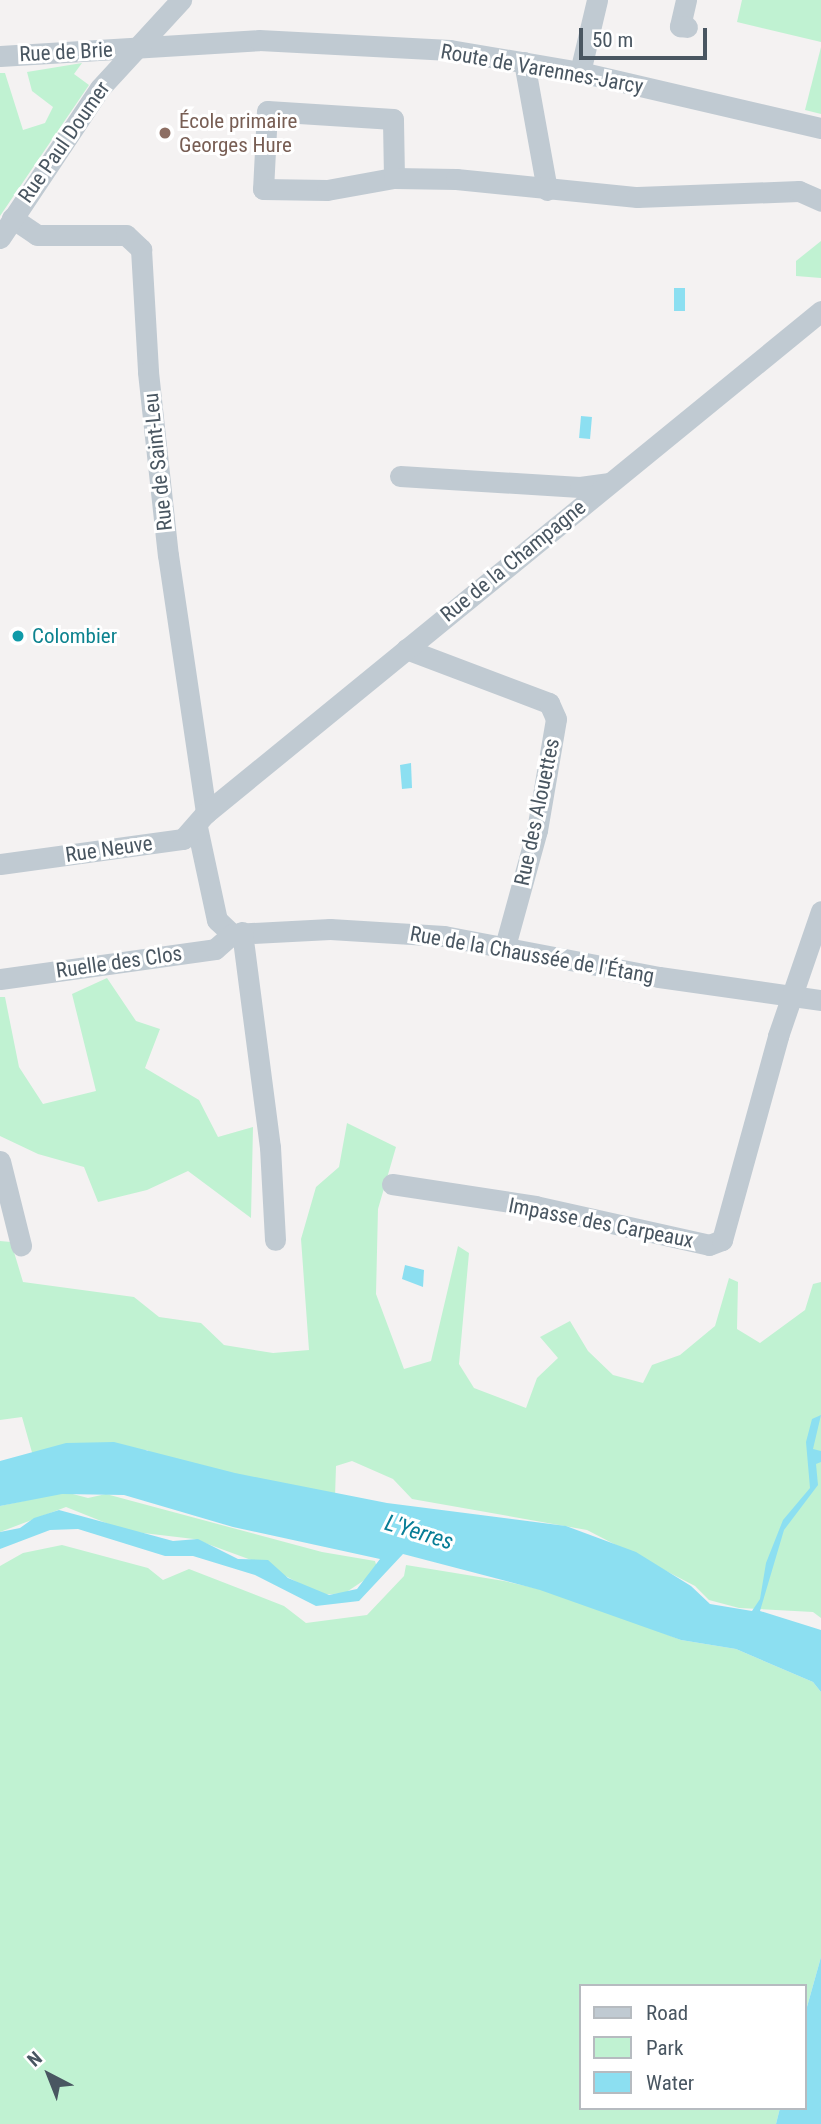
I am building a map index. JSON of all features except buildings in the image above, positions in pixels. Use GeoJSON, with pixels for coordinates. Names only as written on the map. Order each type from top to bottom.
{"type":"FeatureCollection","features":[{"type":"Feature","properties":{"kind":"street","name":"Rue Paul Doumer"},"geometry":{"type":"LineString","coordinates":[[0,238],[132,48],[181,0]]}},
{"type":"Feature","properties":{"kind":"street"},"geometry":{"type":"LineString","coordinates":[[580,72],[597,0]]}},
{"type":"Feature","properties":{"kind":"street"},"geometry":{"type":"LineString","coordinates":[[685,0],[680,26],[687,27]]}},
{"type":"Feature","properties":{"kind":"street","name":"Route de Varennes-Jarcy"},"geometry":{"type":"LineString","coordinates":[[132,48],[259,40],[355,43],[524,62],[580,72],[821,128]]}},
{"type":"Feature","properties":{"kind":"street","name":"Rue de Brie"},"geometry":{"type":"LineString","coordinates":[[0,56],[132,48]]}},
{"type":"Feature","properties":{"kind":"street"},"geometry":{"type":"LineString","coordinates":[[524,62],[547,190]]}},
{"type":"Feature","properties":{"kind":"street"},"geometry":{"type":"LineString","coordinates":[[394,178],[393,119],[267,111],[263,189],[327,190],[394,178],[456,179],[637,197],[799,191],[821,201]]}},
{"type":"Feature","properties":{"kind":"street","name":"Rue de Saint-Leu"},"geometry":{"type":"LineString","coordinates":[[12,218],[37,235],[126,235],[141,249],[148,372],[202,820]]}},
{"type":"Feature","properties":{"kind":"street","name":"Rue de la Champagne"},"geometry":{"type":"LineString","coordinates":[[202,820],[406,649],[821,311]]}},
{"type":"Feature","properties":{"kind":"street"},"geometry":{"type":"LineString","coordinates":[[400,476],[580,487],[608,483]]}},
{"type":"Feature","properties":{"kind":"street","name":"Rue des Alouettes"},"geometry":{"type":"LineString","coordinates":[[406,649],[549,703],[556,719],[537,830],[505,946]]}},
{"type":"Feature","properties":{"kind":"street"},"geometry":{"type":"LineString","coordinates":[[202,820],[217,920],[237,933],[270,1147],[275,1240]]}},
{"type":"Feature","properties":{"kind":"street","name":"Rue Neuve"},"geometry":{"type":"LineString","coordinates":[[0,864],[183,839],[202,820]]}},
{"type":"Feature","properties":{"kind":"street"},"geometry":{"type":"LineString","coordinates":[[795,995],[821,911]]}},
{"type":"Feature","properties":{"kind":"street","name":"Rue de la Chaussée de l'Étang"},"geometry":{"type":"LineString","coordinates":[[237,933],[382,930],[505,946],[659,977],[821,1000]]}},
{"type":"Feature","properties":{"kind":"street","name":"Ruelle des Clos"},"geometry":{"type":"LineString","coordinates":[[0,979],[215,949],[237,933]]}},
{"type":"Feature","properties":{"kind":"street","name":"Impasse des Carpeaux"},"geometry":{"type":"LineString","coordinates":[[392,1184],[572,1213],[709,1245],[722,1240],[778,1036],[795,995]]}},
{"type":"Feature","properties":{"kind":"street"},"geometry":{"type":"LineString","coordinates":[[0,1161],[21,1245]]}},
{"type":"Feature","properties":{"kind":"green space"},"geometry":{"type":"Polygon","coordinates":[[[742,0],[821,0],[821,42],[737,22],[742,0]]]}},
{"type":"Feature","properties":{"kind":"green space"},"geometry":{"type":"Polygon","coordinates":[[[821,47],[821,114],[805,110],[821,47]]]}},
{"type":"Feature","properties":{"kind":"green space"},"geometry":{"type":"Polygon","coordinates":[[[82,63],[74,74],[89,85],[0,216],[0,73],[5,73],[23,130],[45,123],[53,107],[32,91],[27,72],[82,63]]]}},
{"type":"Feature","properties":{"kind":"green space"},"geometry":{"type":"Polygon","coordinates":[[[821,241],[821,278],[796,276],[796,261],[821,241]]]}},
{"type":"Feature","properties":{"kind":"green space"},"geometry":{"type":"Polygon","coordinates":[[[107,978],[136,1021],[160,1029],[145,1068],[199,1100],[218,1137],[253,1127],[251,1218],[188,1171],[147,1190],[98,1202],[84,1167],[38,1154],[0,1136],[0,997],[5,997],[19,1067],[43,1104],[96,1091],[72,994],[107,978]]]}},
{"type":"Feature","properties":{"kind":"green space"},"geometry":{"type":"Polygon","coordinates":[[[347,1123],[396,1147],[378,1209],[376,1294],[404,1369],[431,1361],[458,1246],[469,1253],[459,1364],[474,1388],[526,1408],[537,1378],[558,1358],[540,1337],[570,1321],[588,1351],[613,1375],[643,1383],[652,1365],[680,1355],[715,1326],[729,1278],[738,1282],[737,1329],[760,1343],[805,1310],[813,1284],[821,1282],[821,1618],[813,1612],[739,1608],[709,1600],[695,1586],[587,1530],[412,1499],[393,1479],[352,1461],[336,1466],[335,1497],[174,1468],[147,1450],[129,1453],[73,1443],[33,1456],[22,1417],[0,1420],[0,1241],[11,1242],[23,1282],[134,1297],[159,1317],[201,1323],[224,1345],[273,1353],[309,1350],[301,1239],[316,1187],[339,1167],[347,1123]]]}},
{"type":"Feature","properties":{"kind":"green space"},"geometry":{"type":"Polygon","coordinates":[[[65,1492],[88,1498],[106,1494],[322,1552],[375,1561],[378,1571],[345,1593],[321,1595],[265,1565],[194,1539],[126,1531],[66,1507],[0,1532],[0,1506],[65,1492]]]}},
{"type":"Feature","properties":{"kind":"green space"},"geometry":{"type":"Polygon","coordinates":[[[62,1545],[148,1568],[163,1580],[189,1569],[284,1606],[306,1623],[367,1615],[404,1576],[406,1565],[504,1581],[566,1595],[681,1640],[736,1649],[813,1682],[821,1692],[821,1957],[807,2007],[807,1984],[580,1984],[580,2110],[780,2110],[776,2124],[0,2124],[0,1566],[23,1553],[62,1545]]]}},
{"type":"Feature","properties":{"kind":"water"},"geometry":{"type":"Polygon","coordinates":[[[674,288],[685,288],[685,311],[674,311],[674,288]]]}},
{"type":"Feature","properties":{"kind":"water"},"geometry":{"type":"Polygon","coordinates":[[[581,416],[592,417],[590,439],[579,438],[581,416]]]}},
{"type":"Feature","properties":{"kind":"water"},"geometry":{"type":"Polygon","coordinates":[[[411,763],[412,788],[402,789],[400,765],[411,763]]]}},
{"type":"Feature","properties":{"kind":"water"},"geometry":{"type":"Polygon","coordinates":[[[405,1265],[424,1270],[423,1287],[402,1279],[405,1265]]]}},
{"type":"Feature","properties":{"kind":"water","name":"L'Yerres"},"geometry":{"type":"Polygon","coordinates":[[[821,1415],[813,1449],[821,1451],[821,1462],[816,1464],[818,1485],[784,1530],[760,1611],[821,1630],[821,1692],[813,1682],[736,1649],[681,1640],[540,1590],[403,1554],[359,1601],[316,1606],[255,1575],[193,1556],[165,1556],[78,1529],[50,1530],[0,1549],[0,1532],[20,1528],[34,1518],[59,1510],[173,1541],[198,1539],[238,1559],[268,1560],[288,1578],[329,1595],[357,1589],[380,1559],[233,1527],[124,1495],[62,1494],[0,1506],[0,1461],[66,1443],[114,1442],[235,1473],[387,1503],[566,1526],[636,1552],[691,1586],[710,1604],[752,1611],[760,1599],[766,1563],[783,1520],[810,1488],[806,1442],[812,1419],[821,1415]]]}},
{"type":"Feature","properties":{"kind":"water"},"geometry":{"type":"Polygon","coordinates":[[[821,1957],[821,2124],[776,2124],[780,2110],[807,2110],[807,2007],[821,1957]]]}},
{"type":"Feature","properties":{"kind":"place","name":"École primaire Georges Hure"},"geometry":{"type":"Point","coordinates":[165,133]}},
{"type":"Feature","properties":{"kind":"place","name":"Colombier"},"geometry":{"type":"Point","coordinates":[18,636]}}]}
